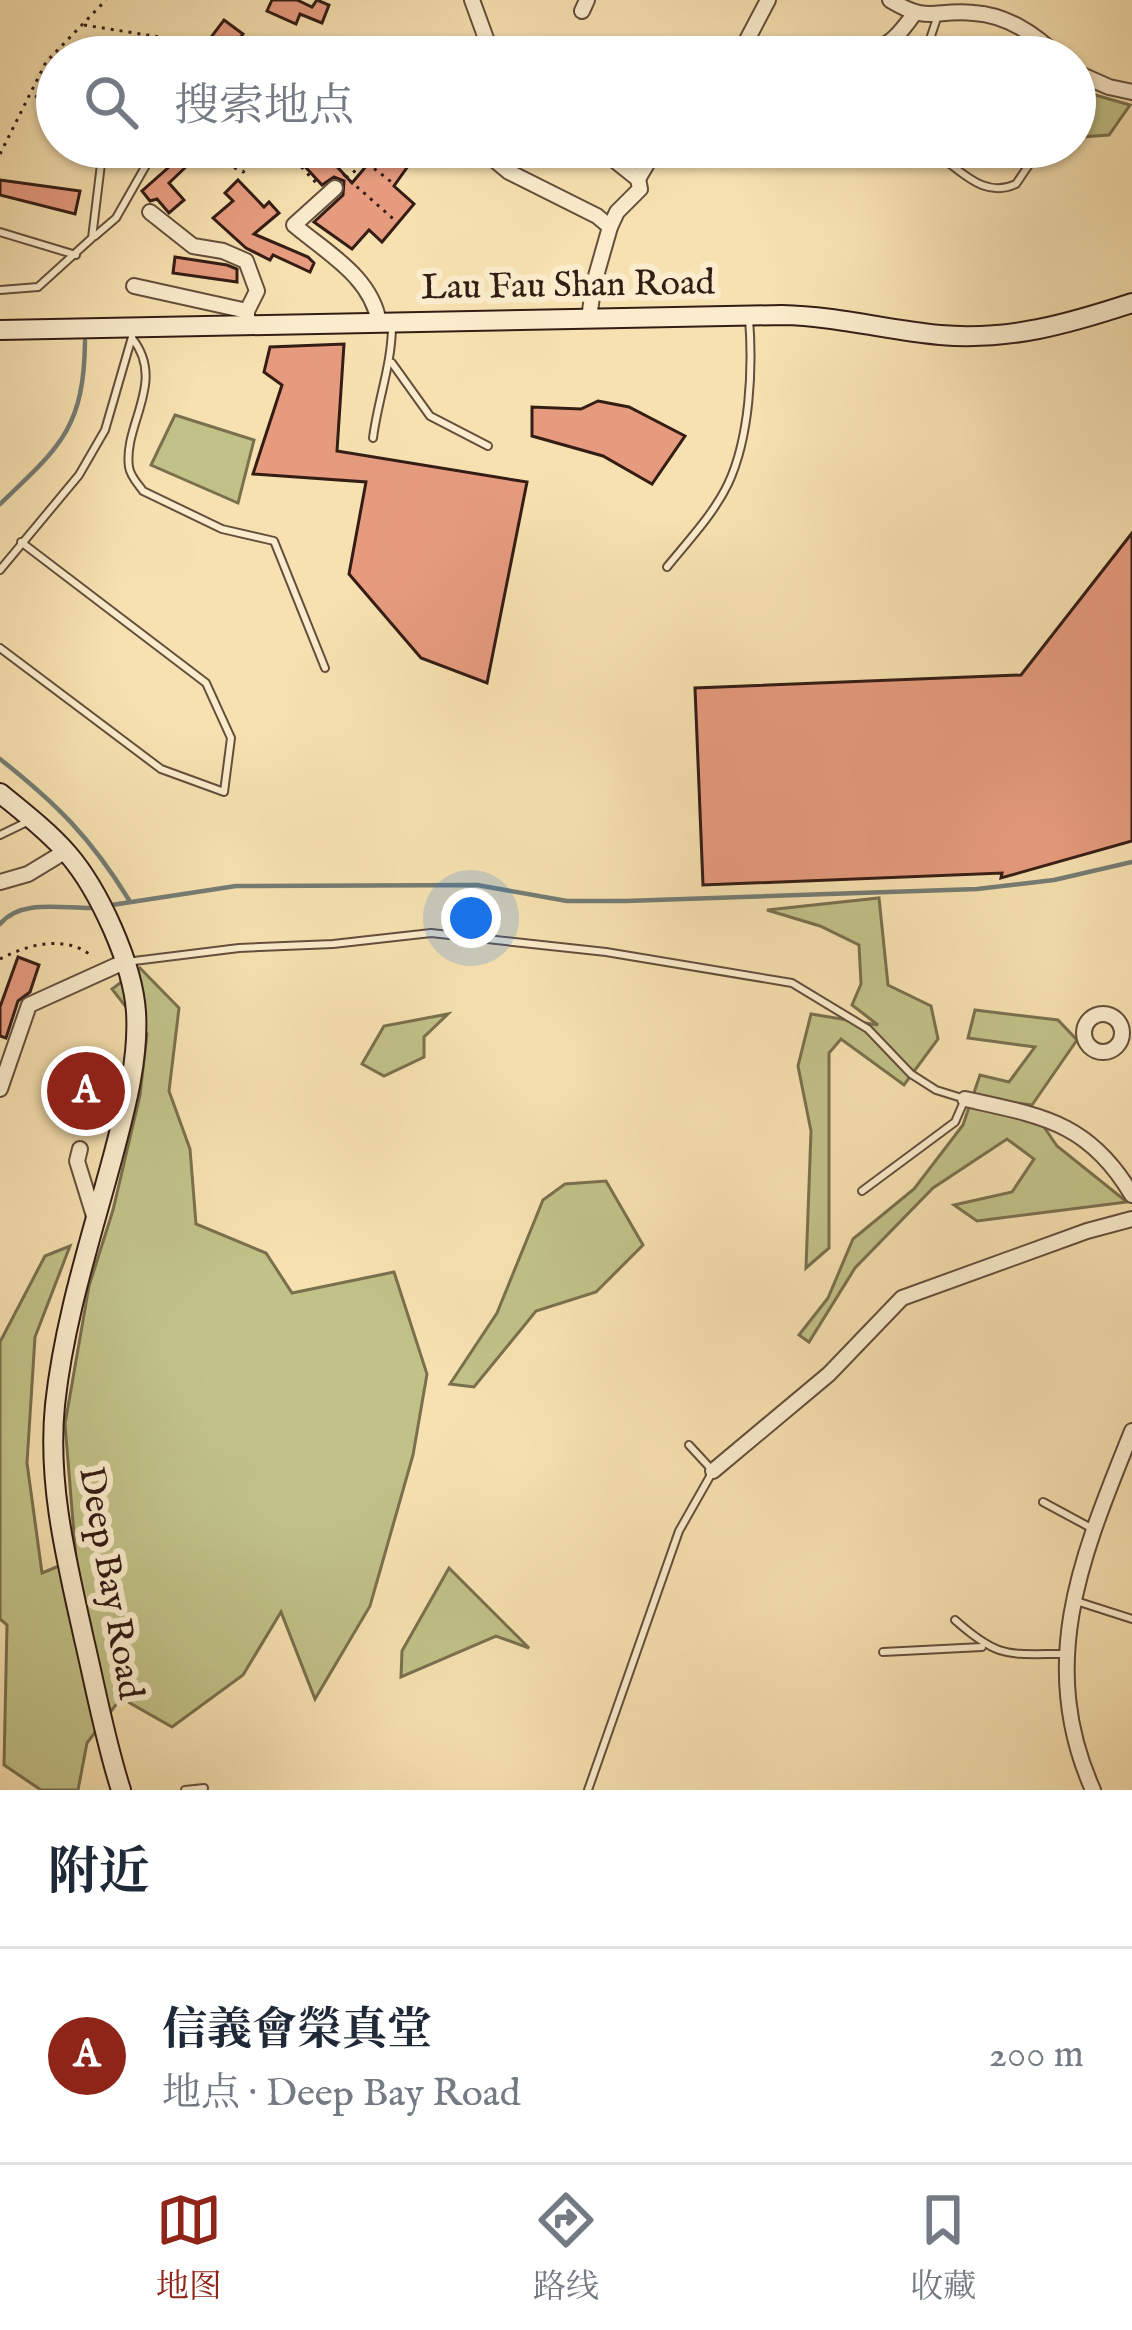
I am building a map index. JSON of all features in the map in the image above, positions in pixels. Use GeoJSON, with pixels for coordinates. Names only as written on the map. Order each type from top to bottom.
{"type":"FeatureCollection","features":[{"type":"Feature","properties":{"kind":"street"},"geometry":{"type":"LineString","coordinates":[[472,0],[485,36]]}},
{"type":"Feature","properties":{"kind":"street"},"geometry":{"type":"LineString","coordinates":[[749,36],[768,0]]}},
{"type":"Feature","properties":{"kind":"street"},"geometry":{"type":"LineString","coordinates":[[890,0],[914,14],[995,16],[1033,36]]}},
{"type":"Feature","properties":{"kind":"street"},"geometry":{"type":"LineString","coordinates":[[899,36],[914,14]]}},
{"type":"Feature","properties":{"kind":"street"},"geometry":{"type":"LineString","coordinates":[[1096,81],[1132,92]]}},
{"type":"Feature","properties":{"kind":"street"},"geometry":{"type":"LineString","coordinates":[[504,168],[610,226]]}},
{"type":"Feature","properties":{"kind":"street"},"geometry":{"type":"LineString","coordinates":[[624,168],[638,179]]}},
{"type":"Feature","properties":{"kind":"street"},"geometry":{"type":"LineString","coordinates":[[589,318],[610,226],[640,190],[638,179],[645,168]]}},
{"type":"Feature","properties":{"kind":"street"},"geometry":{"type":"LineString","coordinates":[[337,187],[288,228],[366,285],[386,322]]}},
{"type":"Feature","properties":{"kind":"street"},"geometry":{"type":"LineString","coordinates":[[134,286],[248,318],[257,291],[246,261],[193,246],[151,212]]}},
{"type":"Feature","properties":{"kind":"street","name":"Lau Fau Shan Road"},"geometry":{"type":"LineString","coordinates":[[0,330],[133,333],[248,318],[386,322],[749,315],[825,317],[986,337],[1062,326],[1132,303]]}},
{"type":"Feature","properties":{"kind":"street","name":"Deep Bay Road"},"geometry":{"type":"LineString","coordinates":[[0,793],[66,851],[92,890],[124,962],[136,1009],[134,1055],[68,1325],[55,1406],[58,1526],[103,1733],[121,1790]]}},
{"type":"Feature","properties":{"kind":"street"},"geometry":{"type":"LineString","coordinates":[[0,882],[28,874],[66,851]]}},
{"type":"Feature","properties":{"kind":"street"},"geometry":{"type":"LineString","coordinates":[[0,1089],[29,1005],[124,962]]}},
{"type":"Feature","properties":{"kind":"street"},"geometry":{"type":"LineString","coordinates":[[964,1099],[1032,1114],[1091,1142],[1132,1195]]}},
{"type":"Feature","properties":{"kind":"street"},"geometry":{"type":"LineString","coordinates":[[80,1149],[77,1161],[96,1221]]}},
{"type":"Feature","properties":{"kind":"street"},"geometry":{"type":"LineString","coordinates":[[713,1471],[829,1374],[902,1298],[1132,1219]]}},
{"type":"Feature","properties":{"kind":"street"},"geometry":{"type":"LineString","coordinates":[[1094,1790],[1077,1741],[1064,1654],[1093,1529],[1132,1431]]}},
{"type":"Feature","properties":{"kind":"lane"},"geometry":{"type":"LineString","coordinates":[[931,36],[938,14]]}},
{"type":"Feature","properties":{"kind":"lane"},"geometry":{"type":"LineString","coordinates":[[92,238],[101,168]]}},
{"type":"Feature","properties":{"kind":"lane"},"geometry":{"type":"LineString","coordinates":[[0,290],[38,287],[76,255],[116,218],[144,168]]}},
{"type":"Feature","properties":{"kind":"lane"},"geometry":{"type":"LineString","coordinates":[[953,168],[968,181],[998,189],[1016,184],[1027,168]]}},
{"type":"Feature","properties":{"kind":"lane"},"geometry":{"type":"LineString","coordinates":[[0,232],[76,255]]}},
{"type":"Feature","properties":{"kind":"lane"},"geometry":{"type":"LineString","coordinates":[[667,567],[729,482],[744,427],[749,315]]}},
{"type":"Feature","properties":{"kind":"lane"},"geometry":{"type":"LineString","coordinates":[[386,322],[392,363],[430,416],[488,446]]}},
{"type":"Feature","properties":{"kind":"lane"},"geometry":{"type":"LineString","coordinates":[[0,570],[80,475],[105,430],[133,333]]}},
{"type":"Feature","properties":{"kind":"lane"},"geometry":{"type":"LineString","coordinates":[[133,333],[142,352],[145,382],[128,470],[143,491],[222,529],[274,541],[326,668]]}},
{"type":"Feature","properties":{"kind":"lane"},"geometry":{"type":"LineString","coordinates":[[373,438],[380,390],[392,363]]}},
{"type":"Feature","properties":{"kind":"lane"},"geometry":{"type":"LineString","coordinates":[[0,648],[161,770],[224,792],[231,738],[206,683],[21,542]]}},
{"type":"Feature","properties":{"kind":"lane"},"geometry":{"type":"LineString","coordinates":[[0,835],[32,819]]}},
{"type":"Feature","properties":{"kind":"lane"},"geometry":{"type":"LineString","coordinates":[[124,962],[430,933],[606,952],[792,983],[868,1029],[911,1074],[936,1090],[964,1099],[955,1122],[862,1191]]}},
{"type":"Feature","properties":{"kind":"lane"},"geometry":{"type":"LineString","coordinates":[[588,1790],[679,1531],[713,1471],[689,1445]]}},
{"type":"Feature","properties":{"kind":"lane"},"geometry":{"type":"LineString","coordinates":[[1043,1502],[1093,1529]]}},
{"type":"Feature","properties":{"kind":"lane"},"geometry":{"type":"LineString","coordinates":[[1073,1600],[1132,1619]]}},
{"type":"Feature","properties":{"kind":"lane"},"geometry":{"type":"LineString","coordinates":[[955,1620],[985,1646]]}},
{"type":"Feature","properties":{"kind":"lane"},"geometry":{"type":"LineString","coordinates":[[883,1652],[985,1646],[1012,1654],[1064,1654]]}},
{"type":"Feature","properties":{"kind":"lane"},"geometry":{"type":"LineString","coordinates":[[185,1790],[204,1788]]}},
{"type":"Feature","properties":{"kind":"path"},"geometry":{"type":"LineString","coordinates":[[73,36],[106,0]]}},
{"type":"Feature","properties":{"kind":"path"},"geometry":{"type":"LineString","coordinates":[[82,25],[153,36]]}},
{"type":"Feature","properties":{"kind":"path"},"geometry":{"type":"LineString","coordinates":[[0,154],[36,86]]}},
{"type":"Feature","properties":{"kind":"path"},"geometry":{"type":"LineString","coordinates":[[32,95],[36,96]]}},
{"type":"Feature","properties":{"kind":"path"},"geometry":{"type":"LineString","coordinates":[[311,168],[398,223]]}},
{"type":"Feature","properties":{"kind":"path"},"geometry":{"type":"LineString","coordinates":[[329,168],[337,187]]}},
{"type":"Feature","properties":{"kind":"path"},"geometry":{"type":"LineString","coordinates":[[337,187],[359,168]]}},
{"type":"Feature","properties":{"kind":"path"},"geometry":{"type":"LineString","coordinates":[[372,168],[394,184]]}},
{"type":"Feature","properties":{"kind":"path"},"geometry":{"type":"LineString","coordinates":[[0,958],[20,948],[65,942],[90,953],[100,972]]}},
{"type":"Feature","properties":{"kind":"green space"},"geometry":{"type":"Polygon","coordinates":[[[1096,95],[1130,105],[1109,135],[1096,136],[1096,95]]]}},
{"type":"Feature","properties":{"kind":"green space"},"geometry":{"type":"Polygon","coordinates":[[[175,415],[254,440],[238,503],[151,465],[175,415]]]}},
{"type":"Feature","properties":{"kind":"green space"},"geometry":{"type":"Polygon","coordinates":[[[879,898],[888,985],[931,1006],[938,1039],[904,1085],[841,1039],[829,1053],[829,1248],[806,1268],[811,1131],[798,1066],[811,1014],[878,1025],[852,1005],[861,984],[859,945],[820,926],[767,910],[879,898]]]}},
{"type":"Feature","properties":{"kind":"green space"},"geometry":{"type":"Polygon","coordinates":[[[140,968],[179,1008],[169,1091],[190,1149],[196,1224],[266,1253],[292,1293],[394,1272],[427,1374],[413,1455],[370,1606],[315,1699],[281,1612],[243,1675],[172,1727],[121,1698],[87,1743],[78,1790],[41,1790],[4,1765],[7,1625],[0,1619],[0,1342],[45,1256],[70,1246],[35,1337],[27,1463],[42,1573],[76,1559],[65,1424],[89,1286],[140,1095],[147,1034],[112,989],[140,968]]]}},
{"type":"Feature","properties":{"kind":"green space"},"geometry":{"type":"Polygon","coordinates":[[[975,1010],[1058,1020],[1077,1040],[1032,1105],[1009,1102],[1127,1202],[977,1221],[954,1205],[1012,1192],[1034,1159],[1007,1139],[933,1188],[855,1268],[809,1342],[799,1335],[828,1298],[853,1239],[914,1189],[963,1125],[980,1075],[1009,1082],[1035,1047],[968,1038],[975,1010]]]}},
{"type":"Feature","properties":{"kind":"green space"},"geometry":{"type":"Polygon","coordinates":[[[448,1014],[424,1037],[424,1057],[384,1076],[362,1064],[384,1026],[448,1014]]]}},
{"type":"Feature","properties":{"kind":"green space"},"geometry":{"type":"Polygon","coordinates":[[[606,1181],[643,1245],[596,1292],[536,1311],[474,1387],[450,1384],[497,1313],[543,1200],[565,1184],[606,1181]]]}},
{"type":"Feature","properties":{"kind":"green space"},"geometry":{"type":"Polygon","coordinates":[[[449,1568],[529,1648],[496,1636],[401,1677],[402,1651],[449,1568]]]}},
{"type":"Feature","properties":{"kind":"building"},"geometry":{"type":"Polygon","coordinates":[[[272,0],[297,0],[312,7],[317,0],[329,5],[322,23],[300,14],[296,24],[267,11],[272,0]]]}},
{"type":"Feature","properties":{"kind":"building"},"geometry":{"type":"Polygon","coordinates":[[[224,20],[243,34],[241,36],[212,36],[224,20]]]}},
{"type":"Feature","properties":{"kind":"building"},"geometry":{"type":"Polygon","coordinates":[[[168,168],[185,168],[169,183],[184,200],[169,213],[142,191],[168,168]]]}},
{"type":"Feature","properties":{"kind":"building"},"geometry":{"type":"Polygon","coordinates":[[[306,168],[338,168],[352,183],[365,168],[407,168],[394,186],[414,204],[382,242],[369,230],[352,249],[314,222],[343,195],[344,181],[334,177],[322,185],[306,168]]]}},
{"type":"Feature","properties":{"kind":"building"},"geometry":{"type":"Polygon","coordinates":[[[0,180],[80,191],[75,214],[0,195],[0,180]]]}},
{"type":"Feature","properties":{"kind":"building"},"geometry":{"type":"Polygon","coordinates":[[[238,180],[264,207],[269,202],[279,213],[254,234],[308,257],[314,263],[310,272],[246,248],[213,218],[233,201],[225,193],[238,180]]]}},
{"type":"Feature","properties":{"kind":"building"},"geometry":{"type":"Polygon","coordinates":[[[175,257],[237,269],[237,282],[173,273],[175,257]]]}},
{"type":"Feature","properties":{"kind":"building"},"geometry":{"type":"Polygon","coordinates":[[[344,344],[337,451],[527,482],[487,683],[421,658],[349,574],[366,482],[253,474],[282,385],[264,372],[270,347],[344,344]]]}},
{"type":"Feature","properties":{"kind":"building"},"geometry":{"type":"Polygon","coordinates":[[[598,401],[629,407],[685,436],[652,484],[603,456],[532,436],[532,407],[581,409],[598,401]]]}},
{"type":"Feature","properties":{"kind":"building"},"geometry":{"type":"Polygon","coordinates":[[[1132,533],[1132,841],[1001,878],[1002,873],[703,885],[695,688],[1021,675],[1132,533]]]}},
{"type":"Feature","properties":{"kind":"building"},"geometry":{"type":"Polygon","coordinates":[[[18,957],[39,965],[30,992],[18,1001],[6,1038],[0,1036],[0,1007],[18,957]]]}},
{"type":"Feature","properties":{"kind":"building"},"geometry":{"type":"Polygon","coordinates":[[[84,1060],[105,1066],[88,1122],[67,1115],[84,1060]]]}},
{"type":"Feature","properties":{"kind":"waterway"},"geometry":{"type":"LineString","coordinates":[[0,504],[65,434],[80,395],[85,341]]}},
{"type":"Feature","properties":{"kind":"waterway"},"geometry":{"type":"LineString","coordinates":[[0,759],[72,823],[129,900]]}},
{"type":"Feature","properties":{"kind":"waterway"},"geometry":{"type":"LineString","coordinates":[[105,906],[236,886],[477,885],[567,901],[977,889],[1054,880],[1132,862]]}},
{"type":"Feature","properties":{"kind":"waterway"},"geometry":{"type":"LineString","coordinates":[[0,924],[31,908],[94,908]]}},
{"type":"Feature","properties":{"kind":"place","name":"信義會榮真堂"},"geometry":{"type":"Point","coordinates":[86,1091]}}]}
